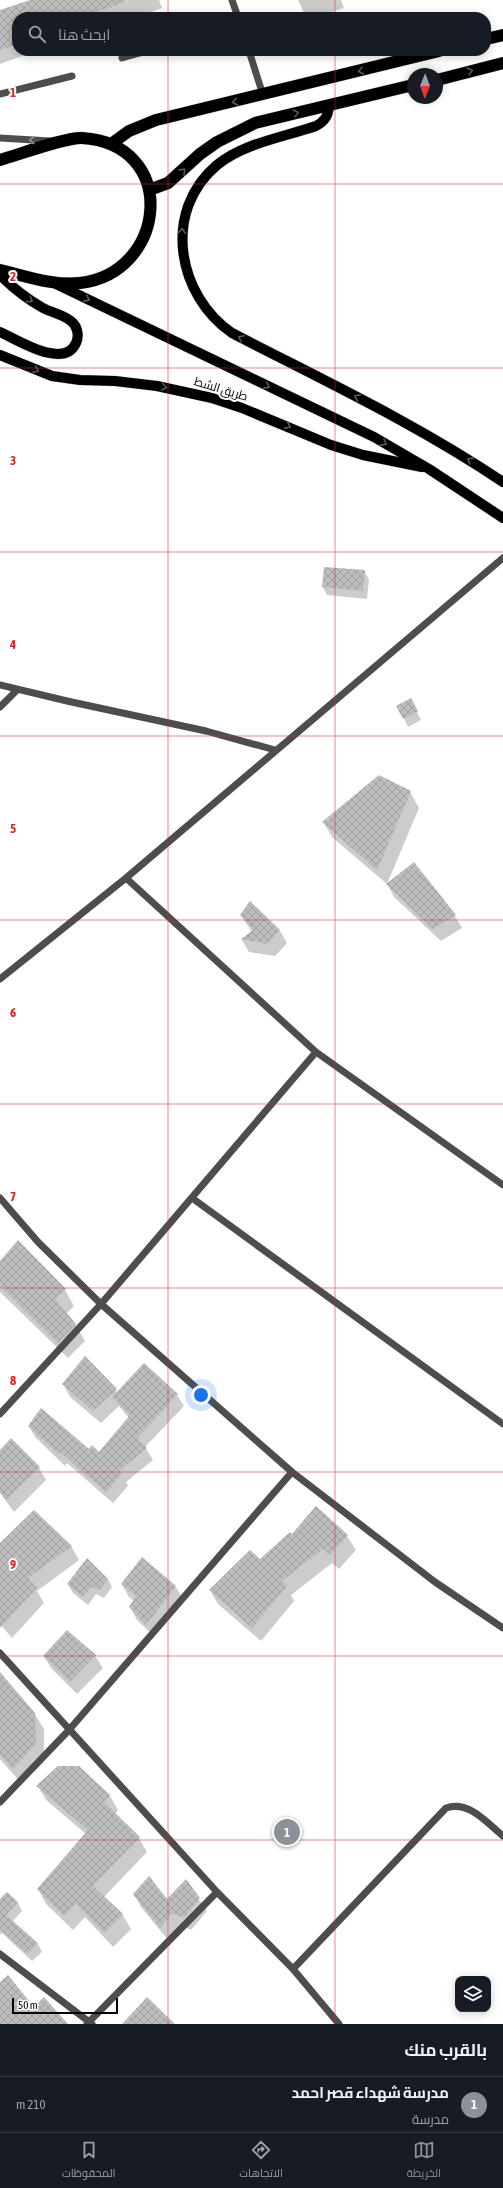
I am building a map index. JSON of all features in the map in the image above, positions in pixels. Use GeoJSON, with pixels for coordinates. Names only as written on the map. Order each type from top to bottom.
{"type":"FeatureCollection","features":[{"type":"Feature","properties":{"kind":"highway"},"geometry":{"type":"LineString","coordinates":[[491,38],[503,35]]}},
{"type":"Feature","properties":{"kind":"highway"},"geometry":{"type":"LineString","coordinates":[[111,144],[143,124],[419,56]]}},
{"type":"Feature","properties":{"kind":"highway"},"geometry":{"type":"LineString","coordinates":[[443,78],[503,63]]}},
{"type":"Feature","properties":{"kind":"highway"},"geometry":{"type":"LineString","coordinates":[[149,190],[168,184],[200,154],[235,132],[255,123],[407,86]]}},
{"type":"Feature","properties":{"kind":"highway"},"geometry":{"type":"LineString","coordinates":[[0,160],[80,138],[111,144],[124,151],[135,162],[149,190],[152,210],[145,234],[130,258],[120,267],[95,280],[81,283],[52,282],[0,270]]}},
{"type":"Feature","properties":{"kind":"main road"},"geometry":{"type":"LineString","coordinates":[[329,106],[328,115],[323,122],[316,126],[241,150],[217,165],[198,187],[186,210],[182,235],[184,262],[193,289],[208,313],[218,323],[232,333],[396,417],[436,439],[503,482]]}},
{"type":"Feature","properties":{"kind":"main road"},"geometry":{"type":"LineString","coordinates":[[0,275],[31,301],[69,320],[76,328],[77,339],[76,344],[68,352],[56,356],[0,332]]}},
{"type":"Feature","properties":{"kind":"main road"},"geometry":{"type":"LineString","coordinates":[[52,282],[374,438],[430,469],[503,518]]}},
{"type":"Feature","properties":{"kind":"main road","name":"طريق الشط"},"geometry":{"type":"LineString","coordinates":[[0,355],[52,376],[80,380],[115,381],[158,386],[212,398],[271,419],[331,445],[363,456],[430,469]]}},
{"type":"Feature","properties":{"kind":"street"},"geometry":{"type":"LineString","coordinates":[[232,0],[236,12]]}},
{"type":"Feature","properties":{"kind":"street"},"geometry":{"type":"LineString","coordinates":[[122,58],[129,56]]}},
{"type":"Feature","properties":{"kind":"street"},"geometry":{"type":"LineString","coordinates":[[251,56],[263,95]]}},
{"type":"Feature","properties":{"kind":"street"},"geometry":{"type":"LineString","coordinates":[[0,94],[72,76]]}},
{"type":"Feature","properties":{"kind":"street"},"geometry":{"type":"LineString","coordinates":[[0,138],[65,142]]}},
{"type":"Feature","properties":{"kind":"street"},"geometry":{"type":"LineString","coordinates":[[0,979],[126,878],[503,558]]}},
{"type":"Feature","properties":{"kind":"street"},"geometry":{"type":"LineString","coordinates":[[0,685],[17,690],[206,730],[275,750]]}},
{"type":"Feature","properties":{"kind":"street"},"geometry":{"type":"LineString","coordinates":[[0,707],[17,690]]}},
{"type":"Feature","properties":{"kind":"street"},"geometry":{"type":"LineString","coordinates":[[126,878],[316,1052],[503,1185]]}},
{"type":"Feature","properties":{"kind":"street"},"geometry":{"type":"LineString","coordinates":[[0,1414],[101,1304],[316,1052]]}},
{"type":"Feature","properties":{"kind":"street"},"geometry":{"type":"LineString","coordinates":[[0,1198],[38,1242],[101,1304],[292,1472],[436,1582],[503,1628]]}},
{"type":"Feature","properties":{"kind":"street"},"geometry":{"type":"LineString","coordinates":[[192,1198],[503,1424]]}},
{"type":"Feature","properties":{"kind":"street"},"geometry":{"type":"LineString","coordinates":[[0,1802],[69,1730],[292,1472]]}},
{"type":"Feature","properties":{"kind":"street"},"geometry":{"type":"LineString","coordinates":[[0,1653],[217,1892],[293,1969],[339,2024]]}},
{"type":"Feature","properties":{"kind":"street"},"geometry":{"type":"LineString","coordinates":[[293,1969],[446,1808],[461,1805],[472,1810],[503,1836]]}},
{"type":"Feature","properties":{"kind":"street"},"geometry":{"type":"LineString","coordinates":[[0,1954],[90,2023],[217,1892]]}},
{"type":"Feature","properties":{"kind":"building"},"geometry":{"type":"Polygon","coordinates":[[[30,0],[124,0],[125,2],[95,12],[12,12],[12,46],[0,50],[0,10],[30,0]]]}},
{"type":"Feature","properties":{"kind":"building"},"geometry":{"type":"Polygon","coordinates":[[[324,567],[365,570],[363,591],[322,587],[324,567]]]}},
{"type":"Feature","properties":{"kind":"building"},"geometry":{"type":"Polygon","coordinates":[[[411,698],[418,711],[403,719],[396,706],[411,698]]]}},
{"type":"Feature","properties":{"kind":"building"},"geometry":{"type":"Polygon","coordinates":[[[379,775],[411,791],[377,870],[322,822],[379,775]]]}},
{"type":"Feature","properties":{"kind":"building"},"geometry":{"type":"Polygon","coordinates":[[[414,862],[456,915],[433,929],[386,884],[414,862]]]}},
{"type":"Feature","properties":{"kind":"building"},"geometry":{"type":"Polygon","coordinates":[[[250,901],[280,930],[267,944],[241,939],[253,930],[240,915],[250,901]]]}},
{"type":"Feature","properties":{"kind":"building"},"geometry":{"type":"Polygon","coordinates":[[[18,1240],[66,1289],[55,1299],[76,1324],[58,1343],[0,1286],[0,1261],[18,1240]]]}},
{"type":"Feature","properties":{"kind":"building"},"geometry":{"type":"Polygon","coordinates":[[[85,1356],[117,1389],[93,1411],[62,1384],[85,1356]]]}},
{"type":"Feature","properties":{"kind":"building"},"geometry":{"type":"Polygon","coordinates":[[[144,1363],[178,1394],[137,1438],[147,1448],[119,1471],[122,1474],[106,1492],[60,1452],[58,1454],[28,1426],[41,1408],[89,1449],[92,1445],[99,1452],[130,1415],[112,1397],[144,1363]]]}},
{"type":"Feature","properties":{"kind":"building"},"geometry":{"type":"Polygon","coordinates":[[[11,1438],[40,1467],[6,1500],[0,1492],[0,1450],[11,1438]]]}},
{"type":"Feature","properties":{"kind":"building"},"geometry":{"type":"Polygon","coordinates":[[[316,1506],[348,1535],[330,1555],[323,1549],[282,1581],[287,1586],[252,1628],[209,1590],[250,1550],[260,1559],[290,1532],[292,1534],[316,1506]]]}},
{"type":"Feature","properties":{"kind":"building"},"geometry":{"type":"Polygon","coordinates":[[[34,1510],[72,1546],[28,1578],[37,1588],[0,1628],[0,1543],[34,1510]]]}},
{"type":"Feature","properties":{"kind":"building"},"geometry":{"type":"Polygon","coordinates":[[[142,1557],[176,1586],[146,1625],[129,1607],[136,1596],[121,1584],[142,1557]]]}},
{"type":"Feature","properties":{"kind":"building"},"geometry":{"type":"Polygon","coordinates":[[[87,1558],[108,1579],[99,1590],[91,1587],[83,1597],[67,1584],[87,1558]]]}},
{"type":"Feature","properties":{"kind":"building"},"geometry":{"type":"Polygon","coordinates":[[[67,1630],[96,1655],[70,1682],[43,1656],[67,1630]]]}},
{"type":"Feature","properties":{"kind":"building"},"geometry":{"type":"Polygon","coordinates":[[[0,1672],[35,1713],[36,1744],[13,1769],[0,1754],[0,1672]]]}},
{"type":"Feature","properties":{"kind":"building"},"geometry":{"type":"Polygon","coordinates":[[[58,1766],[79,1766],[110,1795],[104,1802],[140,1837],[93,1886],[123,1914],[104,1933],[76,1903],[64,1916],[37,1889],[88,1830],[36,1786],[58,1766]]]}},
{"type":"Feature","properties":{"kind":"building"},"geometry":{"type":"Polygon","coordinates":[[[149,1876],[167,1899],[186,1879],[200,1898],[184,1918],[172,1913],[160,1928],[133,1894],[149,1876]]]}},
{"type":"Feature","properties":{"kind":"building"},"geometry":{"type":"Polygon","coordinates":[[[7,1892],[18,1902],[6,1915],[38,1943],[27,1954],[0,1929],[0,1899],[7,1892]]]}},
{"type":"Feature","properties":{"kind":"building"},"geometry":{"type":"Polygon","coordinates":[[[8,1975],[34,2007],[44,1997],[68,2024],[0,2024],[0,1982],[8,1975]]]}},
{"type":"Feature","properties":{"kind":"building"},"geometry":{"type":"Polygon","coordinates":[[[147,1997],[175,2024],[122,2024],[147,1997]]]}},
{"type":"Feature","properties":{"kind":"place","name":"مدرسة شهداء قصر احمد"},"geometry":{"type":"Point","coordinates":[287,1832]}}]}
